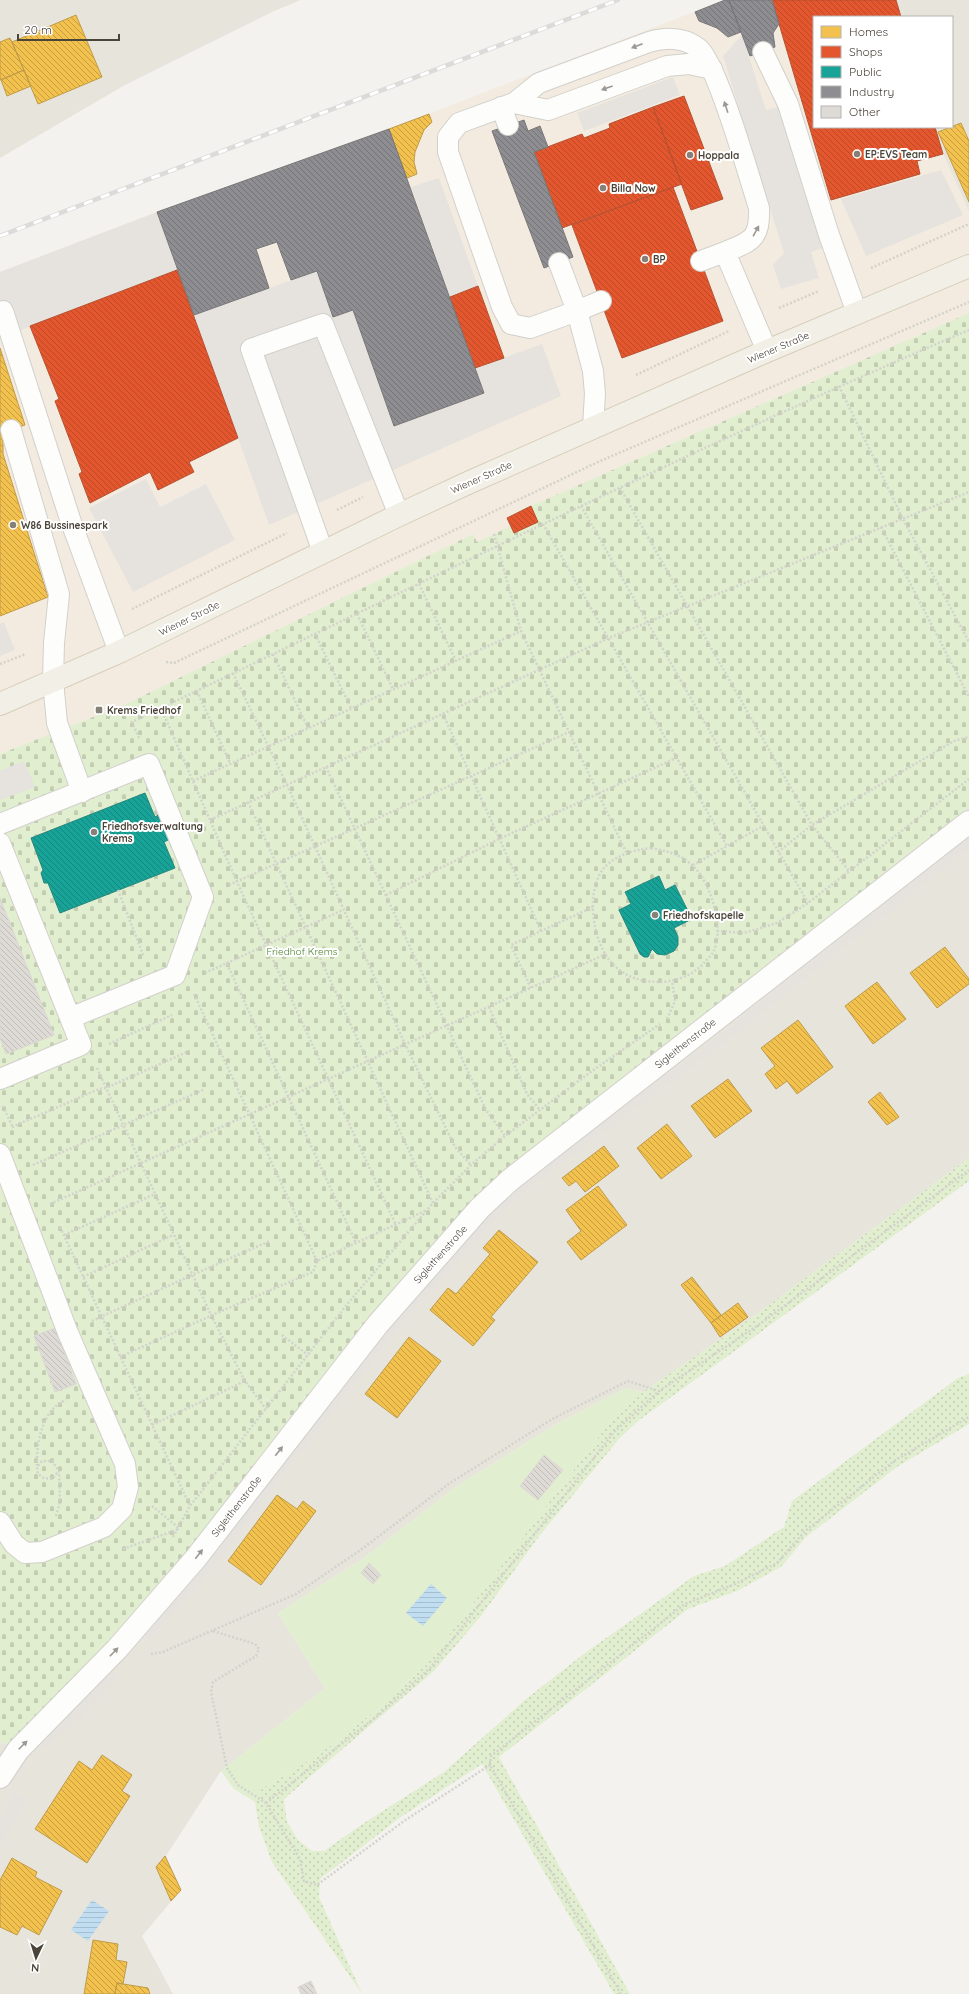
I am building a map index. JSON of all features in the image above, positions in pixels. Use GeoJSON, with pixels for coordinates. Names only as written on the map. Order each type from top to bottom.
{"type":"FeatureCollection","features":[{"type":"Feature","properties":{"kind":"main road","name":"Wiener Straße"},"geometry":{"type":"LineString","coordinates":[[0,704],[119,652],[399,515],[593,427],[767,351],[969,266]]}},
{"type":"Feature","properties":{"kind":"street","name":"Sigleithenstraße"},"geometry":{"type":"LineString","coordinates":[[0,1777],[18,1750],[117,1649],[196,1558],[378,1324],[480,1208],[510,1180],[969,822]]}},
{"type":"Feature","properties":{"kind":"lane"},"geometry":{"type":"LineString","coordinates":[[508,112],[539,83],[649,42],[664,38],[683,40],[700,49],[712,69],[722,92],[759,208],[759,226],[749,242],[701,262]]}},
{"type":"Feature","properties":{"kind":"lane"},"geometry":{"type":"LineString","coordinates":[[763,52],[788,104],[829,235],[857,313]]}},
{"type":"Feature","properties":{"kind":"lane"},"geometry":{"type":"LineString","coordinates":[[601,301],[530,328],[511,324],[502,307],[448,152],[448,137],[459,123],[508,112],[548,110],[667,66],[689,64],[712,69]]}},
{"type":"Feature","properties":{"kind":"lane"},"geometry":{"type":"LineString","coordinates":[[725,252],[767,351]]}},
{"type":"Feature","properties":{"kind":"lane"},"geometry":{"type":"LineString","coordinates":[[559,263],[577,310],[593,370],[595,394],[593,427]]}},
{"type":"Feature","properties":{"kind":"lane"},"geometry":{"type":"LineString","coordinates":[[3,311],[71,522],[119,652]]}},
{"type":"Feature","properties":{"kind":"lane"},"geometry":{"type":"LineString","coordinates":[[323,552],[251,349],[323,324],[399,515]]}},
{"type":"Feature","properties":{"kind":"lane"},"geometry":{"type":"LineString","coordinates":[[12,430],[59,594],[54,643],[53,681],[57,723],[82,792]]}},
{"type":"Feature","properties":{"kind":"lane"},"geometry":{"type":"LineString","coordinates":[[0,824],[149,764],[203,897],[175,975],[70,1018]]}},
{"type":"Feature","properties":{"kind":"lane"},"geometry":{"type":"LineString","coordinates":[[0,843],[81,1045],[0,1079]]}},
{"type":"Feature","properties":{"kind":"lane"},"geometry":{"type":"LineString","coordinates":[[0,1154],[68,1332],[125,1464],[128,1487],[122,1509],[104,1527],[42,1552],[26,1553],[14,1544],[0,1522]]}},
{"type":"Feature","properties":{"kind":"path"},"geometry":{"type":"LineString","coordinates":[[174,664],[598,462],[969,302]]}},
{"type":"Feature","properties":{"kind":"path"},"geometry":{"type":"LineString","coordinates":[[149,764],[132,722],[581,506],[840,386],[969,330]]}},
{"type":"Feature","properties":{"kind":"path"},"geometry":{"type":"LineString","coordinates":[[840,386],[902,519],[969,642]]}},
{"type":"Feature","properties":{"kind":"path"},"geometry":{"type":"LineString","coordinates":[[620,488],[812,825],[849,871]]}},
{"type":"Feature","properties":{"kind":"path"},"geometry":{"type":"LineString","coordinates":[[210,820],[609,638],[969,492]]}},
{"type":"Feature","properties":{"kind":"path"},"geometry":{"type":"LineString","coordinates":[[581,506],[808,903]]}},
{"type":"Feature","properties":{"kind":"path"},"geometry":{"type":"LineString","coordinates":[[543,524],[727,846]]}},
{"type":"Feature","properties":{"kind":"path"},"geometry":{"type":"LineString","coordinates":[[881,527],[969,697]]}},
{"type":"Feature","properties":{"kind":"path"},"geometry":{"type":"LineString","coordinates":[[494,534],[521,631],[626,852]]}},
{"type":"Feature","properties":{"kind":"path"},"geometry":{"type":"LineString","coordinates":[[419,584],[456,661]]}},
{"type":"Feature","properties":{"kind":"path"},"geometry":{"type":"LineString","coordinates":[[357,614],[393,689]]}},
{"type":"Feature","properties":{"kind":"path"},"geometry":{"type":"LineString","coordinates":[[193,781],[521,631]]}},
{"type":"Feature","properties":{"kind":"path"},"geometry":{"type":"LineString","coordinates":[[316,634],[351,708]]}},
{"type":"Feature","properties":{"kind":"path"},"geometry":{"type":"LineString","coordinates":[[273,654],[308,728]]}},
{"type":"Feature","properties":{"kind":"path"},"geometry":{"type":"LineString","coordinates":[[233,673],[287,785],[405,1044],[455,1147],[471,1165]]}},
{"type":"Feature","properties":{"kind":"path"},"geometry":{"type":"LineString","coordinates":[[197,691],[230,763]]}},
{"type":"Feature","properties":{"kind":"path"},"geometry":{"type":"LineString","coordinates":[[161,708],[236,882],[396,1225]]}},
{"type":"Feature","properties":{"kind":"path"},"geometry":{"type":"LineString","coordinates":[[443,714],[541,931]]}},
{"type":"Feature","properties":{"kind":"path"},"geometry":{"type":"LineString","coordinates":[[203,897],[569,732]]}},
{"type":"Feature","properties":{"kind":"path"},"geometry":{"type":"LineString","coordinates":[[778,852],[812,825],[954,741],[969,737]]}},
{"type":"Feature","properties":{"kind":"path"},"geometry":{"type":"LineString","coordinates":[[386,895],[499,839],[676,758]]}},
{"type":"Feature","properties":{"kind":"path"},"geometry":{"type":"LineString","coordinates":[[326,766],[486,1110],[505,1136]]}},
{"type":"Feature","properties":{"kind":"path"},"geometry":{"type":"LineString","coordinates":[[717,931],[744,933],[777,922],[808,903],[969,779]]}},
{"type":"Feature","properties":{"kind":"path"},"geometry":{"type":"LineString","coordinates":[[248,802],[433,1203]]}},
{"type":"Feature","properties":{"kind":"path"},"geometry":{"type":"LineString","coordinates":[[693,865],[764,826]]}},
{"type":"Feature","properties":{"kind":"path"},"geometry":{"type":"LineString","coordinates":[[651,848],[672,852],[693,865],[707,885],[715,907],[717,931],[712,953],[696,971],[672,981],[644,982],[620,971],[606,954],[596,933],[593,907],[595,885],[608,864],[626,852],[651,848]]}},
{"type":"Feature","properties":{"kind":"path"},"geometry":{"type":"LineString","coordinates":[[118,890],[154,983]]}},
{"type":"Feature","properties":{"kind":"path"},"geometry":{"type":"LineString","coordinates":[[531,988],[511,945],[593,907]]}},
{"type":"Feature","properties":{"kind":"path"},"geometry":{"type":"LineString","coordinates":[[201,975],[343,910]]}},
{"type":"Feature","properties":{"kind":"path"},"geometry":{"type":"LineString","coordinates":[[49,1204],[606,954]]}},
{"type":"Feature","properties":{"kind":"path"},"geometry":{"type":"LineString","coordinates":[[227,964],[356,1243]]}},
{"type":"Feature","properties":{"kind":"path"},"geometry":{"type":"LineString","coordinates":[[192,988],[318,1261]]}},
{"type":"Feature","properties":{"kind":"path"},"geometry":{"type":"LineString","coordinates":[[489,1007],[527,1094],[540,1110]]}},
{"type":"Feature","properties":{"kind":"path"},"geometry":{"type":"LineString","coordinates":[[104,1046],[172,1015]]}},
{"type":"Feature","properties":{"kind":"path"},"geometry":{"type":"LineString","coordinates":[[12,1127],[187,1052]]}},
{"type":"Feature","properties":{"kind":"path"},"geometry":{"type":"LineString","coordinates":[[97,1066],[173,1235],[212,1317],[244,1381],[266,1409]]}},
{"type":"Feature","properties":{"kind":"path"},"geometry":{"type":"LineString","coordinates":[[34,1172],[30,1166],[114,1128],[124,1126],[205,1089]]}},
{"type":"Feature","properties":{"kind":"path"},"geometry":{"type":"LineString","coordinates":[[0,1100],[15,1133]]}},
{"type":"Feature","properties":{"kind":"path"},"geometry":{"type":"LineString","coordinates":[[266,1802],[381,1712],[431,1667],[614,1432],[660,1391],[756,1326],[969,1170]]}},
{"type":"Feature","properties":{"kind":"path"},"geometry":{"type":"LineString","coordinates":[[64,1235],[155,1194]]}},
{"type":"Feature","properties":{"kind":"path"},"geometry":{"type":"LineString","coordinates":[[46,1198],[52,1211]]}},
{"type":"Feature","properties":{"kind":"path"},"geometry":{"type":"LineString","coordinates":[[120,1358],[313,1272],[318,1261],[428,1210]]}},
{"type":"Feature","properties":{"kind":"path"},"geometry":{"type":"LineString","coordinates":[[58,1223],[190,1506]]}},
{"type":"Feature","properties":{"kind":"path"},"geometry":{"type":"LineString","coordinates":[[83,1277],[173,1235]]}},
{"type":"Feature","properties":{"kind":"path"},"geometry":{"type":"LineString","coordinates":[[68,1332],[270,1241]]}},
{"type":"Feature","properties":{"kind":"path"},"geometry":{"type":"LineString","coordinates":[[282,1335],[308,1355]]}},
{"type":"Feature","properties":{"kind":"path"},"geometry":{"type":"LineString","coordinates":[[152,1425],[244,1381]]}},
{"type":"Feature","properties":{"kind":"path"},"geometry":{"type":"LineString","coordinates":[[117,1649],[141,1656],[163,1652],[296,1594],[360,1551],[450,1483],[554,1418],[628,1381],[660,1391]]}},
{"type":"Feature","properties":{"kind":"path"},"geometry":{"type":"LineString","coordinates":[[59,1471],[52,1479],[44,1478],[38,1474],[37,1451],[44,1424],[52,1410],[62,1401],[93,1390]]}},
{"type":"Feature","properties":{"kind":"path"},"geometry":{"type":"LineString","coordinates":[[621,1994],[490,1765],[491,1756],[684,1604],[735,1584],[776,1562],[804,1532],[894,1462],[969,1417]]}},
{"type":"Feature","properties":{"kind":"path"},"geometry":{"type":"LineString","coordinates":[[38,1467],[42,1461],[52,1461],[59,1471],[60,1502],[42,1552]]}},
{"type":"Feature","properties":{"kind":"path"},"geometry":{"type":"LineString","coordinates":[[128,1487],[179,1529]]}},
{"type":"Feature","properties":{"kind":"path"},"geometry":{"type":"LineString","coordinates":[[213,1631],[255,1644],[259,1649],[256,1656],[213,1682],[211,1692],[227,1768],[238,1785],[266,1802],[300,1859],[304,1881],[318,1885],[404,1821],[490,1765]]}},
{"type":"Feature","properties":{"kind":"shaded area"},"geometry":{"type":"Polygon","coordinates":[[[0,0],[301,0],[272,12],[125,85],[0,158],[0,0]]]}},
{"type":"Feature","properties":{"kind":"shaded area"},"geometry":{"type":"Polygon","coordinates":[[[725,0],[896,0],[901,16],[813,16],[813,128],[943,154],[969,212],[969,313],[531,506],[511,526],[477,542],[473,534],[126,704],[0,754],[0,272],[157,212],[389,129],[725,0]]]}},
{"type":"Feature","properties":{"kind":"shaded area"},"geometry":{"type":"Polygon","coordinates":[[[896,0],[969,0],[969,212],[943,154],[935,128],[953,128],[953,16],[901,16],[896,0]]]}},
{"type":"Feature","properties":{"kind":"shaded area"},"geometry":{"type":"Polygon","coordinates":[[[742,35],[766,110],[778,107],[823,248],[811,252],[819,278],[781,289],[773,265],[784,253],[723,56],[742,35]]]}},
{"type":"Feature","properties":{"kind":"shaded area"},"geometry":{"type":"Polygon","coordinates":[[[673,77],[680,95],[584,131],[577,113],[673,77]]]}},
{"type":"Feature","properties":{"kind":"shaded area"},"geometry":{"type":"Polygon","coordinates":[[[941,170],[963,215],[866,256],[841,199],[941,170]]]}},
{"type":"Feature","properties":{"kind":"shaded area"},"geometry":{"type":"Polygon","coordinates":[[[439,178],[478,286],[450,297],[411,187],[439,178]]]}},
{"type":"Feature","properties":{"kind":"shaded area"},"geometry":{"type":"Polygon","coordinates":[[[157,212],[177,270],[0,338],[0,272],[157,212]]]}},
{"type":"Feature","properties":{"kind":"shaded area"},"geometry":{"type":"Polygon","coordinates":[[[317,271],[333,317],[353,310],[394,425],[484,393],[475,368],[542,344],[561,396],[269,525],[194,315],[317,271]]]}},
{"type":"Feature","properties":{"kind":"shaded area"},"geometry":{"type":"Polygon","coordinates":[[[146,479],[160,507],[206,484],[235,540],[133,592],[89,508],[146,479]]]}},
{"type":"Feature","properties":{"kind":"shaded area"},"geometry":{"type":"Polygon","coordinates":[[[4,622],[15,650],[0,656],[0,624],[4,622]]]}},
{"type":"Feature","properties":{"kind":"shaded area"},"geometry":{"type":"Polygon","coordinates":[[[24,761],[35,787],[0,800],[0,771],[24,761]]]}},
{"type":"Feature","properties":{"kind":"shaded area"},"geometry":{"type":"Polygon","coordinates":[[[969,807],[969,1158],[751,1318],[643,1392],[626,1388],[558,1423],[454,1488],[364,1558],[278,1613],[325,1688],[221,1771],[166,1856],[181,1890],[142,1936],[173,1994],[0,1994],[0,1742],[7,1744],[77,1679],[370,1317],[488,1186],[969,807]]]}},
{"type":"Feature","properties":{"kind":"shaded area"},"geometry":{"type":"Polygon","coordinates":[[[969,837],[969,848],[724,1043],[527,1189],[502,1212],[404,1321],[290,1465],[222,1556],[149,1640],[142,1635],[397,1316],[495,1208],[523,1183],[718,1036],[969,837]]]}},
{"type":"Feature","properties":{"kind":"shaded area"},"geometry":{"type":"Polygon","coordinates":[[[110,1670],[118,1676],[84,1714],[43,1750],[37,1742],[76,1706],[110,1670]]]}},
{"type":"Feature","properties":{"kind":"shaded area"},"geometry":{"type":"Polygon","coordinates":[[[15,1792],[27,1799],[0,1847],[0,1818],[15,1792]]]}},
{"type":"Feature","properties":{"kind":"green space","name":"Friedhof Krems"},"geometry":{"type":"Polygon","coordinates":[[[969,313],[969,807],[488,1186],[370,1317],[190,1552],[77,1679],[7,1744],[0,1742],[0,754],[126,704],[473,534],[477,542],[511,526],[507,518],[531,506],[969,313]]]}},
{"type":"Feature","properties":{"kind":"green space"},"geometry":{"type":"Polygon","coordinates":[[[969,1158],[969,1181],[638,1421],[619,1439],[540,1535],[481,1616],[434,1671],[284,1799],[287,1822],[298,1840],[312,1851],[324,1851],[364,1823],[444,1772],[526,1699],[585,1653],[694,1576],[725,1566],[784,1527],[792,1501],[958,1378],[969,1374],[969,1424],[897,1467],[806,1537],[781,1567],[737,1591],[688,1609],[499,1757],[630,1994],[614,1994],[482,1764],[401,1817],[320,1879],[319,1897],[362,1994],[272,1862],[259,1827],[255,1802],[262,1788],[288,1774],[336,1742],[377,1709],[427,1664],[607,1426],[643,1392],[751,1318],[969,1158]]]}},
{"type":"Feature","properties":{"kind":"green space"},"geometry":{"type":"Polygon","coordinates":[[[626,1388],[643,1392],[607,1426],[427,1664],[377,1709],[336,1742],[288,1774],[262,1788],[255,1802],[234,1789],[221,1771],[325,1688],[278,1613],[364,1558],[454,1488],[558,1423],[626,1388]]]}},
{"type":"Feature","properties":{"kind":"water"},"geometry":{"type":"Polygon","coordinates":[[[431,1584],[447,1598],[423,1626],[406,1613],[431,1584]]]}},
{"type":"Feature","properties":{"kind":"water"},"geometry":{"type":"Polygon","coordinates":[[[92,1900],[109,1911],[88,1941],[71,1930],[92,1900]]]}},
{"type":"Feature","properties":{"kind":"building: Homes"},"geometry":{"type":"Polygon","coordinates":[[[76,15],[102,77],[38,104],[12,42],[76,15]]]}},
{"type":"Feature","properties":{"kind":"building: Homes"},"geometry":{"type":"Polygon","coordinates":[[[10,38],[24,70],[0,80],[0,42],[10,38]]]}},
{"type":"Feature","properties":{"kind":"building: Homes"},"geometry":{"type":"Polygon","coordinates":[[[24,70],[31,86],[7,96],[1,80],[24,70]]]}},
{"type":"Feature","properties":{"kind":"building: Homes"},"geometry":{"type":"Polygon","coordinates":[[[429,114],[432,122],[424,130],[415,152],[414,162],[417,174],[407,178],[389,129],[429,114]]]}},
{"type":"Feature","properties":{"kind":"building: Homes"},"geometry":{"type":"Polygon","coordinates":[[[961,123],[969,141],[969,202],[938,132],[948,128],[953,128],[953,126],[961,123]]]}},
{"type":"Feature","properties":{"kind":"building: Homes","name":"W86 Bussinespark"},"geometry":{"type":"Polygon","coordinates":[[[0,348],[25,425],[11,430],[3,440],[3,454],[48,597],[0,616],[0,348]]]}},
{"type":"Feature","properties":{"kind":"building: Homes"},"geometry":{"type":"Polygon","coordinates":[[[945,947],[969,979],[969,984],[937,1008],[910,973],[945,947]]]}},
{"type":"Feature","properties":{"kind":"building: Homes"},"geometry":{"type":"Polygon","coordinates":[[[877,982],[906,1019],[873,1044],[845,1006],[877,982]]]}},
{"type":"Feature","properties":{"kind":"building: Homes"},"geometry":{"type":"Polygon","coordinates":[[[798,1020],[833,1067],[797,1094],[787,1081],[776,1089],[765,1074],[775,1066],[761,1048],[798,1020]]]}},
{"type":"Feature","properties":{"kind":"building: Homes"},"geometry":{"type":"Polygon","coordinates":[[[728,1079],[752,1111],[715,1138],[691,1106],[728,1079]]]}},
{"type":"Feature","properties":{"kind":"building: Homes"},"geometry":{"type":"Polygon","coordinates":[[[880,1092],[899,1117],[887,1125],[868,1102],[880,1092]]]}},
{"type":"Feature","properties":{"kind":"building: Homes"},"geometry":{"type":"Polygon","coordinates":[[[667,1124],[692,1156],[661,1179],[637,1148],[667,1124]]]}},
{"type":"Feature","properties":{"kind":"building: Homes"},"geometry":{"type":"Polygon","coordinates":[[[604,1146],[619,1166],[585,1192],[576,1181],[569,1186],[562,1178],[604,1146]]]}},
{"type":"Feature","properties":{"kind":"building: Homes"},"geometry":{"type":"Polygon","coordinates":[[[598,1186],[627,1225],[581,1260],[567,1242],[581,1231],[566,1210],[598,1186]]]}},
{"type":"Feature","properties":{"kind":"building: Homes"},"geometry":{"type":"Polygon","coordinates":[[[499,1230],[538,1262],[491,1317],[495,1320],[473,1346],[430,1310],[448,1288],[456,1294],[490,1254],[483,1248],[499,1230]]]}},
{"type":"Feature","properties":{"kind":"building: Homes"},"geometry":{"type":"Polygon","coordinates":[[[692,1277],[721,1315],[711,1323],[681,1285],[692,1277]]]}},
{"type":"Feature","properties":{"kind":"building: Homes"},"geometry":{"type":"Polygon","coordinates":[[[738,1303],[748,1317],[720,1337],[711,1323],[738,1303]]]}},
{"type":"Feature","properties":{"kind":"building: Homes"},"geometry":{"type":"Polygon","coordinates":[[[409,1337],[441,1361],[397,1418],[365,1394],[409,1337]]]}},
{"type":"Feature","properties":{"kind":"building: Homes"},"geometry":{"type":"Polygon","coordinates":[[[277,1495],[297,1509],[303,1501],[316,1511],[261,1585],[228,1561],[277,1495]]]}},
{"type":"Feature","properties":{"kind":"building: Homes"},"geometry":{"type":"Polygon","coordinates":[[[102,1755],[132,1775],[122,1791],[130,1796],[87,1863],[35,1829],[79,1761],[92,1770],[102,1755]]]}},
{"type":"Feature","properties":{"kind":"building: Homes"},"geometry":{"type":"Polygon","coordinates":[[[165,1856],[181,1890],[171,1901],[156,1867],[165,1856]]]}},
{"type":"Feature","properties":{"kind":"building: Homes"},"geometry":{"type":"Polygon","coordinates":[[[12,1858],[37,1872],[35,1877],[62,1891],[39,1935],[22,1926],[17,1935],[0,1927],[0,1880],[12,1858]]]}},
{"type":"Feature","properties":{"kind":"building: Homes"},"geometry":{"type":"Polygon","coordinates":[[[93,1940],[118,1944],[116,1960],[127,1962],[123,1984],[117,1983],[115,1994],[84,1994],[93,1940]]]}},
{"type":"Feature","properties":{"kind":"building: Homes"},"geometry":{"type":"Polygon","coordinates":[[[117,1983],[148,1988],[150,1994],[115,1994],[117,1983]]]}},
{"type":"Feature","properties":{"kind":"building: Shops"},"geometry":{"type":"Polygon","coordinates":[[[772,0],[896,0],[901,16],[813,16],[813,128],[935,128],[943,154],[917,161],[920,174],[831,200],[772,0]]]}},
{"type":"Feature","properties":{"kind":"building: Shops"},"geometry":{"type":"Polygon","coordinates":[[[684,96],[723,199],[691,210],[653,107],[684,96]]]}},
{"type":"Feature","properties":{"kind":"building: Shops"},"geometry":{"type":"Polygon","coordinates":[[[653,107],[682,184],[562,228],[534,152],[582,134],[584,138],[610,128],[609,124],[653,107]]]}},
{"type":"Feature","properties":{"kind":"building: Shops"},"geometry":{"type":"Polygon","coordinates":[[[673,187],[723,321],[622,358],[572,225],[673,187]]]}},
{"type":"Feature","properties":{"kind":"building: Shops"},"geometry":{"type":"Polygon","coordinates":[[[177,270],[238,438],[189,462],[194,472],[158,490],[150,472],[90,503],[79,474],[82,472],[55,401],[59,399],[30,326],[177,270]]]}},
{"type":"Feature","properties":{"kind":"building: Shops"},"geometry":{"type":"Polygon","coordinates":[[[478,286],[504,358],[475,368],[450,297],[478,286]]]}},
{"type":"Feature","properties":{"kind":"building: Shops"},"geometry":{"type":"Polygon","coordinates":[[[531,506],[538,522],[514,533],[507,518],[531,506]]]}},
{"type":"Feature","properties":{"kind":"building: Public"},"geometry":{"type":"Polygon","coordinates":[[[145,793],[155,817],[160,814],[170,839],[164,842],[175,868],[60,913],[48,883],[44,883],[41,873],[43,870],[31,838],[145,793]]]}},
{"type":"Feature","properties":{"kind":"building: Public","name":"Friedhofskapelle"},"geometry":{"type":"Polygon","coordinates":[[[659,876],[665,890],[675,885],[692,919],[674,928],[678,937],[678,945],[674,951],[665,955],[657,954],[652,949],[648,957],[644,957],[640,954],[619,910],[631,904],[625,892],[659,876]]]}},
{"type":"Feature","properties":{"kind":"building: Industry"},"geometry":{"type":"Polygon","coordinates":[[[725,0],[729,0],[741,32],[728,37],[717,28],[699,21],[695,12],[725,0]]]}},
{"type":"Feature","properties":{"kind":"building: Industry"},"geometry":{"type":"Polygon","coordinates":[[[729,0],[772,0],[779,24],[773,33],[775,47],[750,56],[729,0]]]}},
{"type":"Feature","properties":{"kind":"building: Industry"},"geometry":{"type":"Polygon","coordinates":[[[524,120],[528,131],[540,126],[548,147],[534,152],[573,257],[544,268],[492,131],[524,120]]]}},
{"type":"Feature","properties":{"kind":"building: Industry"},"geometry":{"type":"Polygon","coordinates":[[[389,129],[484,393],[394,426],[353,310],[333,317],[317,271],[291,280],[277,242],[256,249],[269,288],[194,315],[157,212],[389,129]]]}},
{"type":"Feature","properties":{"kind":"building: Other"},"geometry":{"type":"Polygon","coordinates":[[[0,898],[54,1035],[6,1054],[0,1038],[0,898]]]}},
{"type":"Feature","properties":{"kind":"building: Other"},"geometry":{"type":"Polygon","coordinates":[[[55,1328],[76,1384],[55,1392],[34,1336],[55,1328]]]}},
{"type":"Feature","properties":{"kind":"building: Other"},"geometry":{"type":"Polygon","coordinates":[[[544,1455],[563,1470],[538,1500],[520,1486],[544,1455]]]}},
{"type":"Feature","properties":{"kind":"building: Other"},"geometry":{"type":"Polygon","coordinates":[[[369,1563],[381,1575],[373,1584],[361,1573],[369,1563]]]}},
{"type":"Feature","properties":{"kind":"building: Other"},"geometry":{"type":"Polygon","coordinates":[[[311,1981],[317,1994],[301,1994],[298,1987],[311,1981]]]}},
{"type":"Feature","properties":{"kind":"railway"},"geometry":{"type":"LineString","coordinates":[[0,236],[618,0]]}},
{"type":"Feature","properties":{"kind":"place","name":"EP:EVS Team"},"geometry":{"type":"Point","coordinates":[857,154]}},
{"type":"Feature","properties":{"kind":"place","name":"Hoppala"},"geometry":{"type":"Point","coordinates":[690,155]}},
{"type":"Feature","properties":{"kind":"place","name":"Billa Now"},"geometry":{"type":"Point","coordinates":[603,188]}},
{"type":"Feature","properties":{"kind":"place","name":"BP"},"geometry":{"type":"Point","coordinates":[645,259]}},
{"type":"Feature","properties":{"kind":"place","name":"W86 Bussinespark"},"geometry":{"type":"Point","coordinates":[13,525]}},
{"type":"Feature","properties":{"kind":"place","name":"Krems Friedhof"},"geometry":{"type":"Point","coordinates":[99,710]}},
{"type":"Feature","properties":{"kind":"place","name":"Friedhofsverwaltung Krems"},"geometry":{"type":"Point","coordinates":[94,832]}},
{"type":"Feature","properties":{"kind":"place","name":"Friedhofskapelle"},"geometry":{"type":"Point","coordinates":[655,915]}}]}
